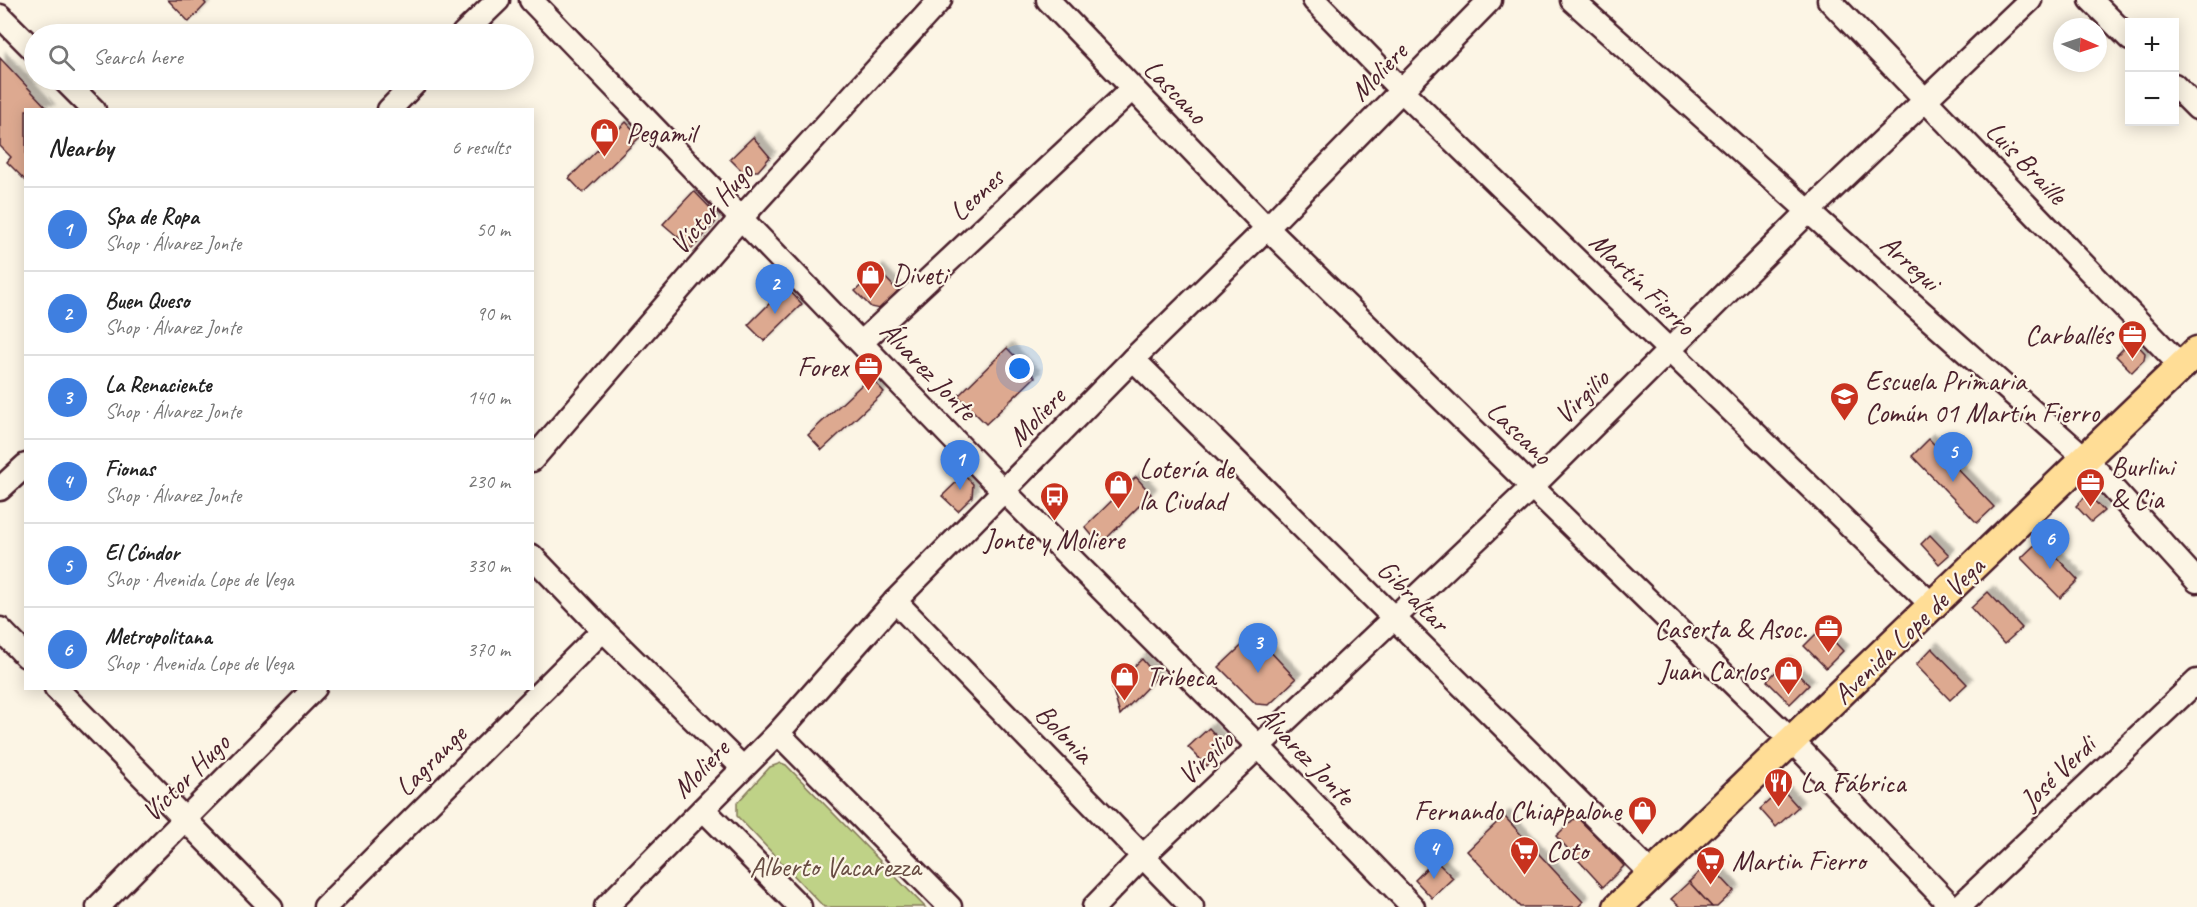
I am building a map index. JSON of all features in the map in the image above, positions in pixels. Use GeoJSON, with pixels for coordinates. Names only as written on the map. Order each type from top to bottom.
{"type":"FeatureCollection","features":[{"type":"Feature","properties":{"kind":"main road","name":"Avenida Lope de Vega"},"geometry":{"type":"LineString","coordinates":[[1618,907],[2189,358]]}},
{"type":"Feature","properties":{"kind":"street"},"geometry":{"type":"LineString","coordinates":[[473,24],[498,0]]}},
{"type":"Feature","properties":{"kind":"street","name":"Álvarez Jonte"},"geometry":{"type":"LineString","coordinates":[[531,0],[1004,491],[1259,747],[1413,907]]}},
{"type":"Feature","properties":{"kind":"street","name":"Víctor Hugo"},"geometry":{"type":"LineString","coordinates":[[534,458],[741,218],[940,0]]}},
{"type":"Feature","properties":{"kind":"street","name":"Lascano"},"geometry":{"type":"LineString","coordinates":[[1048,0],[1267,228],[1792,741],[1952,907]]}},
{"type":"Feature","properties":{"kind":"street","name":"Martín Fierro"},"geometry":{"type":"LineString","coordinates":[[1314,0],[1401,90],[1933,606]]}},
{"type":"Feature","properties":{"kind":"street","name":"Moliere"},"geometry":{"type":"LineString","coordinates":[[606,907],[778,733],[895,601],[1133,359],[1267,228],[1490,0]]}},
{"type":"Feature","properties":{"kind":"street","name":"Arregui"},"geometry":{"type":"LineString","coordinates":[[1572,0],[2086,459],[2197,581]]}},
{"type":"Feature","properties":{"kind":"street","name":"Luis Braille"},"geometry":{"type":"LineString","coordinates":[[1829,0],[1925,99],[2189,358]]}},
{"type":"Feature","properties":{"kind":"street","name":"Virgilio"},"geometry":{"type":"LineString","coordinates":[[1094,907],[1142,857],[1533,486],[1809,211],[2030,0]]}},
{"type":"Feature","properties":{"kind":"street"},"geometry":{"type":"LineString","coordinates":[[2091,0],[2125,34]]}},
{"type":"Feature","properties":{"kind":"street"},"geometry":{"type":"LineString","coordinates":[[0,16],[24,40]]}},
{"type":"Feature","properties":{"kind":"street","name":"Leones"},"geometry":{"type":"LineString","coordinates":[[862,342],[1132,89]]}},
{"type":"Feature","properties":{"kind":"street"},"geometry":{"type":"LineString","coordinates":[[2179,89],[2197,108]]}},
{"type":"Feature","properties":{"kind":"street"},"geometry":{"type":"LineString","coordinates":[[74,90],[91,108]]}},
{"type":"Feature","properties":{"kind":"street"},"geometry":{"type":"LineString","coordinates":[[391,108],[408,90]]}},
{"type":"Feature","properties":{"kind":"street","name":"Gibraltar"},"geometry":{"type":"LineString","coordinates":[[1133,359],[1652,874]]}},
{"type":"Feature","properties":{"kind":"street"},"geometry":{"type":"LineString","coordinates":[[0,489],[24,467]]}},
{"type":"Feature","properties":{"kind":"street"},"geometry":{"type":"LineString","coordinates":[[534,558],[742,768]]}},
{"type":"Feature","properties":{"kind":"street","name":"Bolonia"},"geometry":{"type":"LineString","coordinates":[[895,601],[1192,907]]}},
{"type":"Feature","properties":{"kind":"street"},"geometry":{"type":"LineString","coordinates":[[0,629],[24,654]]}},
{"type":"Feature","properties":{"kind":"street","name":"Lagrange"},"geometry":{"type":"LineString","coordinates":[[325,907],[603,630]]}},
{"type":"Feature","properties":{"kind":"street","name":"José Verdi"},"geometry":{"type":"LineString","coordinates":[[1959,907],[2197,681]]}},
{"type":"Feature","properties":{"kind":"street"},"geometry":{"type":"LineString","coordinates":[[58,690],[271,907]]}},
{"type":"Feature","properties":{"kind":"street","name":"Víctor Hugo"},"geometry":{"type":"LineString","coordinates":[[98,907],[313,690]]}},
{"type":"Feature","properties":{"kind":"street"},"geometry":{"type":"LineString","coordinates":[[778,733],[951,907]]}},
{"type":"Feature","properties":{"kind":"street"},"geometry":{"type":"LineString","coordinates":[[704,809],[800,907]]}},
{"type":"Feature","properties":{"kind":"green space","name":"Alberto Vacarezza"},"geometry":{"type":"Polygon","coordinates":[[[781,763],[786,765],[925,907],[824,907],[737,816],[737,803],[770,767],[781,763]]]}},
{"type":"Feature","properties":{"kind":"building"},"geometry":{"type":"Polygon","coordinates":[[[168,0],[203,0],[206,4],[189,22],[168,0]]]}},
{"type":"Feature","properties":{"kind":"building"},"geometry":{"type":"Polygon","coordinates":[[[0,58],[24,83],[24,90],[30,90],[47,108],[24,108],[24,179],[7,162],[11,157],[0,146],[0,58]]]}},
{"type":"Feature","properties":{"kind":"building","name":"Pegamil"},"geometry":{"type":"Polygon","coordinates":[[[626,122],[640,137],[583,193],[569,178],[626,122]]]}},
{"type":"Feature","properties":{"kind":"building"},"geometry":{"type":"Polygon","coordinates":[[[753,137],[770,157],[758,171],[742,171],[730,159],[753,137]]]}},
{"type":"Feature","properties":{"kind":"building"},"geometry":{"type":"Polygon","coordinates":[[[694,191],[716,214],[715,223],[692,249],[663,224],[694,191]]]}},
{"type":"Feature","properties":{"kind":"building"},"geometry":{"type":"Polygon","coordinates":[[[878,270],[898,291],[880,309],[871,307],[855,291],[878,270]]]}},
{"type":"Feature","properties":{"kind":"building"},"geometry":{"type":"Polygon","coordinates":[[[786,287],[802,304],[764,341],[748,325],[786,287]]]}},
{"type":"Feature","properties":{"kind":"building"},"geometry":{"type":"Polygon","coordinates":[[[2130,337],[2145,353],[2144,360],[2132,372],[2116,356],[2130,337]]]}},
{"type":"Feature","properties":{"kind":"building"},"geometry":{"type":"Polygon","coordinates":[[[1007,348],[1035,377],[986,424],[958,396],[1007,348]]]}},
{"type":"Feature","properties":{"kind":"building"},"geometry":{"type":"Polygon","coordinates":[[[870,377],[884,392],[822,450],[808,435],[870,377]]]}},
{"type":"Feature","properties":{"kind":"building"},"geometry":{"type":"Polygon","coordinates":[[[1929,439],[1994,507],[1977,523],[1912,456],[1929,439]]]}},
{"type":"Feature","properties":{"kind":"building"},"geometry":{"type":"Polygon","coordinates":[[[964,475],[973,484],[972,497],[958,511],[942,496],[964,475]]]}},
{"type":"Feature","properties":{"kind":"building","name":"Lotería de la Ciudad"},"geometry":{"type":"Polygon","coordinates":[[[1136,477],[1151,494],[1100,545],[1085,527],[1136,477]]]}},
{"type":"Feature","properties":{"kind":"building","name":"Burlini & Cia"},"geometry":{"type":"Polygon","coordinates":[[[2088,494],[2104,511],[2091,522],[2076,506],[2088,494]]]}},
{"type":"Feature","properties":{"kind":"building"},"geometry":{"type":"Polygon","coordinates":[[[1930,535],[1949,555],[1939,564],[1921,544],[1930,535]]]}},
{"type":"Feature","properties":{"kind":"building"},"geometry":{"type":"Polygon","coordinates":[[[2040,540],[2078,580],[2060,598],[2021,558],[2040,540]]]}},
{"type":"Feature","properties":{"kind":"building"},"geometry":{"type":"Polygon","coordinates":[[[1988,592],[2022,628],[2004,644],[1971,608],[1988,592]]]}},
{"type":"Feature","properties":{"kind":"building"},"geometry":{"type":"Polygon","coordinates":[[[1822,628],[1843,651],[1826,668],[1804,646],[1822,628]]]}},
{"type":"Feature","properties":{"kind":"building"},"geometry":{"type":"Polygon","coordinates":[[[1254,634],[1296,679],[1269,705],[1256,704],[1219,667],[1254,634]]]}},
{"type":"Feature","properties":{"kind":"building"},"geometry":{"type":"Polygon","coordinates":[[[1932,648],[1967,684],[1950,700],[1916,665],[1932,648]]]}},
{"type":"Feature","properties":{"kind":"building","name":"Tribeca"},"geometry":{"type":"Polygon","coordinates":[[[1142,659],[1157,677],[1120,715],[1112,687],[1142,659]]]}},
{"type":"Feature","properties":{"kind":"building"},"geometry":{"type":"Polygon","coordinates":[[[1785,662],[1809,685],[1790,704],[1767,681],[1785,662]]]}},
{"type":"Feature","properties":{"kind":"building"},"geometry":{"type":"Polygon","coordinates":[[[1209,728],[1222,742],[1221,752],[1207,766],[1188,747],[1209,728]]]}},
{"type":"Feature","properties":{"kind":"building","name":"La Fábrica"},"geometry":{"type":"Polygon","coordinates":[[[1782,789],[1798,807],[1776,827],[1760,809],[1782,789]]]}},
{"type":"Feature","properties":{"kind":"building","name":"Coto"},"geometry":{"type":"Polygon","coordinates":[[[1504,816],[1583,902],[1578,907],[1520,907],[1467,851],[1504,816]]]}},
{"type":"Feature","properties":{"kind":"building"},"geometry":{"type":"Polygon","coordinates":[[[1577,816],[1624,866],[1603,887],[1556,836],[1577,816]]]}},
{"type":"Feature","properties":{"kind":"building"},"geometry":{"type":"Polygon","coordinates":[[[1435,860],[1453,878],[1432,898],[1415,880],[1435,860]]]}},
{"type":"Feature","properties":{"kind":"building","name":"Martin Fierro"},"geometry":{"type":"Polygon","coordinates":[[[1708,863],[1734,891],[1717,907],[1712,907],[1689,882],[1708,863]]]}},
{"type":"Feature","properties":{"kind":"building"},"geometry":{"type":"Polygon","coordinates":[[[1689,882],[1712,907],[1680,907],[1671,899],[1689,882]]]}},
{"type":"Feature","properties":{"kind":"place","name":"Pegamil"},"geometry":{"type":"Point","coordinates":[605,158]}},
{"type":"Feature","properties":{"kind":"place","name":"Diveti"},"geometry":{"type":"Point","coordinates":[871,300]}},
{"type":"Feature","properties":{"kind":"place","name":"Buen Queso"},"geometry":{"type":"Point","coordinates":[775,314]}},
{"type":"Feature","properties":{"kind":"place","name":"Carballés"},"geometry":{"type":"Point","coordinates":[2133,360]}},
{"type":"Feature","properties":{"kind":"place","name":"Forex"},"geometry":{"type":"Point","coordinates":[869,392]}},
{"type":"Feature","properties":{"kind":"place","name":"Escuela Primaria Común 01 Martín Fierro"},"geometry":{"type":"Point","coordinates":[1844,422]}},
{"type":"Feature","properties":{"kind":"place","name":"El Cóndor"},"geometry":{"type":"Point","coordinates":[1953,482]}},
{"type":"Feature","properties":{"kind":"place","name":"Spa de Ropa"},"geometry":{"type":"Point","coordinates":[960,490]}},
{"type":"Feature","properties":{"kind":"place","name":"Burlini & Cia"},"geometry":{"type":"Point","coordinates":[2090,508]}},
{"type":"Feature","properties":{"kind":"place","name":"Lotería de la Ciudad"},"geometry":{"type":"Point","coordinates":[1118,510]}},
{"type":"Feature","properties":{"kind":"place","name":"Jonte y Moliere"},"geometry":{"type":"Point","coordinates":[1054,522]}},
{"type":"Feature","properties":{"kind":"place","name":"Metropolitana"},"geometry":{"type":"Point","coordinates":[2050,569]}},
{"type":"Feature","properties":{"kind":"place","name":"Caserta & Asoc."},"geometry":{"type":"Point","coordinates":[1828,654]}},
{"type":"Feature","properties":{"kind":"place","name":"La Renaciente"},"geometry":{"type":"Point","coordinates":[1258,673]}},
{"type":"Feature","properties":{"kind":"place","name":"Juan Carlos"},"geometry":{"type":"Point","coordinates":[1788,696]}},
{"type":"Feature","properties":{"kind":"place","name":"Tribeca"},"geometry":{"type":"Point","coordinates":[1125,702]}},
{"type":"Feature","properties":{"kind":"place","name":"La Fábrica"},"geometry":{"type":"Point","coordinates":[1779,808]}},
{"type":"Feature","properties":{"kind":"place","name":"Fernando Chiappalone"},"geometry":{"type":"Point","coordinates":[1642,836]}},
{"type":"Feature","properties":{"kind":"place","name":"Coto"},"geometry":{"type":"Point","coordinates":[1525,876]}},
{"type":"Feature","properties":{"kind":"place","name":"Fionas"},"geometry":{"type":"Point","coordinates":[1434,879]}},
{"type":"Feature","properties":{"kind":"place","name":"Martin Fierro"},"geometry":{"type":"Point","coordinates":[1711,886]}}]}
